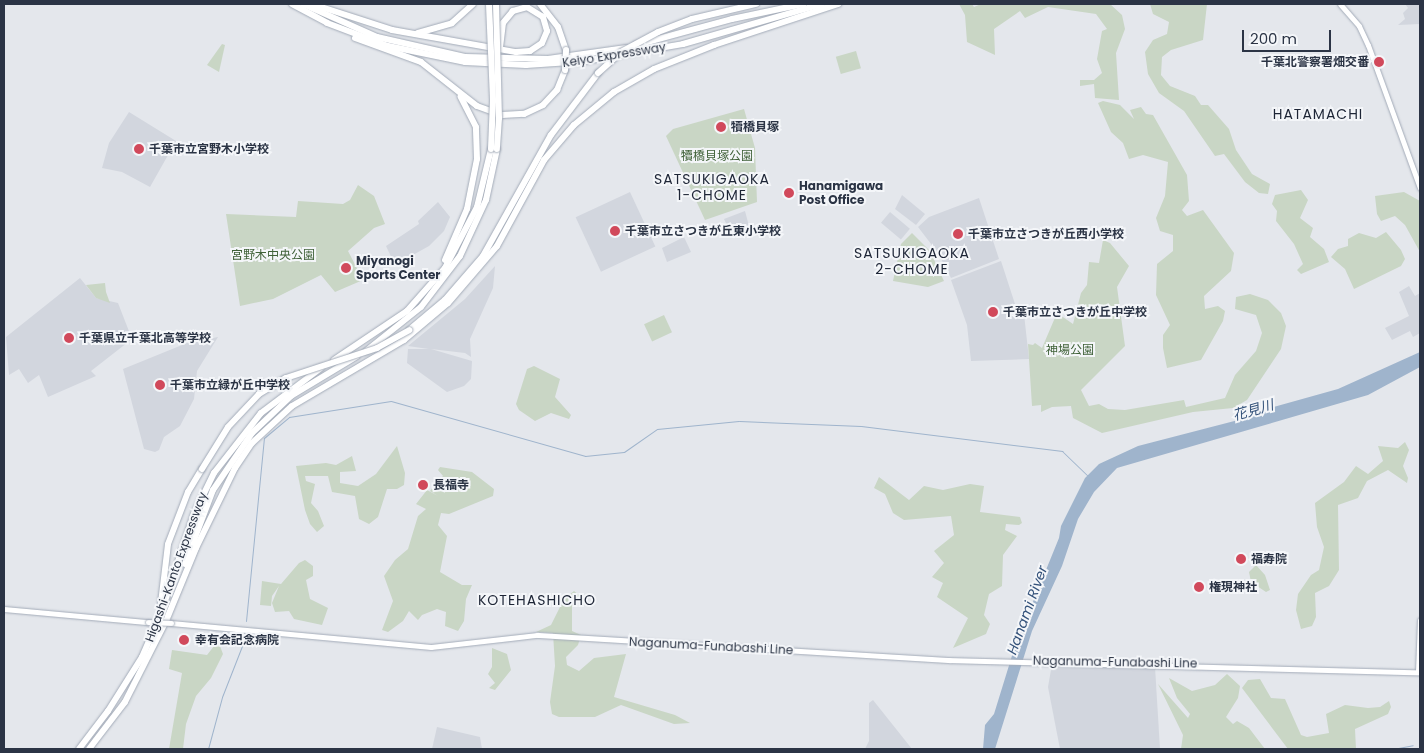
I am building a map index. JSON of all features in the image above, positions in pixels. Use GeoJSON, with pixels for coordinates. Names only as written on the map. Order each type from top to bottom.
{"type":"FeatureCollection","features":[{"type":"Feature","properties":{"kind":"highway","name":"Keiyo Expressway"},"geometry":{"type":"LineString","coordinates":[[292,4],[327,23],[388,46],[465,62],[526,65],[585,61],[683,44],[822,4]]}},
{"type":"Feature","properties":{"kind":"highway","name":"Keiyo Expressway"},"geometry":{"type":"LineString","coordinates":[[304,4],[348,26],[410,47],[464,57],[516,60],[569,57],[618,50],[723,21],[803,4]]}},
{"type":"Feature","properties":{"kind":"highway"},"geometry":{"type":"LineString","coordinates":[[312,4],[392,30],[433,38],[482,46],[516,52],[534,49],[546,34],[543,17],[527,7],[513,11],[503,23],[500,46],[499,118]]}},
{"type":"Feature","properties":{"kind":"highway"},"geometry":{"type":"LineString","coordinates":[[392,30],[426,32],[452,23],[472,4]]}},
{"type":"Feature","properties":{"kind":"highway","name":"Higashi-Kanto Expressway"},"geometry":{"type":"LineString","coordinates":[[90,749],[140,677],[168,616],[213,490],[243,443],[291,396],[368,349],[412,316],[441,284],[473,216],[494,149],[489,4]]}},
{"type":"Feature","properties":{"kind":"highway","name":"Higashi-Kanto Expressway"},"geometry":{"type":"LineString","coordinates":[[80,749],[118,697],[142,657],[160,616],[206,486],[246,428],[287,391],[388,326],[426,292],[464,235],[478,223],[490,189],[499,118],[496,4]]}},
{"type":"Feature","properties":{"kind":"highway"},"geometry":{"type":"LineString","coordinates":[[327,23],[357,40],[421,62],[477,106],[508,116],[529,112],[543,105],[557,90],[565,70],[566,50],[558,27],[540,4]]}},
{"type":"Feature","properties":{"kind":"highway"},"geometry":{"type":"LineString","coordinates":[[495,244],[550,135],[598,73],[621,52],[658,32],[692,19],[756,4]]}},
{"type":"Feature","properties":{"kind":"highway"},"geometry":{"type":"LineString","coordinates":[[168,616],[196,548],[235,468],[252,442],[292,406],[418,329],[461,291],[495,244],[556,144],[598,103],[654,70],[697,51],[838,4]]}},
{"type":"Feature","properties":{"kind":"highway"},"geometry":{"type":"LineString","coordinates":[[421,62],[454,90],[475,121],[477,159],[464,235]]}},
{"type":"Feature","properties":{"kind":"highway"},"geometry":{"type":"LineString","coordinates":[[160,616],[168,544],[188,492],[228,427],[259,394],[286,378],[377,348],[409,330],[444,300],[485,258]]}},
{"type":"Feature","properties":{"kind":"highway"},"geometry":{"type":"LineString","coordinates":[[75,749],[118,697]]}},
{"type":"Feature","properties":{"kind":"main road"},"geometry":{"type":"LineString","coordinates":[[1340,4],[1359,26],[1368,45],[1420,188]]}},
{"type":"Feature","properties":{"kind":"main road","name":"Naganuma-Funabashi Line"},"geometry":{"type":"LineString","coordinates":[[4,609],[431,647],[537,635],[997,660],[1419,672]]}},
{"type":"Feature","properties":{"kind":"main road"},"geometry":{"type":"LineString","coordinates":[[1419,672],[1420,620]]}},
{"type":"Feature","properties":{"kind":"shaded area"},"geometry":{"type":"Polygon","coordinates":[[[1405,4],[1420,4],[1420,24],[1398,25],[1405,19],[1403,13],[1408,8],[1405,4]]]}},
{"type":"Feature","properties":{"kind":"shaded area","name":"千葉市立宮野木小学校"},"geometry":{"type":"Polygon","coordinates":[[[129,112],[176,141],[150,187],[122,172],[102,168],[109,143],[129,112]]]}},
{"type":"Feature","properties":{"kind":"shaded area","name":"千葉市立さつきが丘東小学校"},"geometry":{"type":"Polygon","coordinates":[[[630,192],[655,246],[601,272],[576,217],[630,192]]]}},
{"type":"Feature","properties":{"kind":"shaded area"},"geometry":{"type":"Polygon","coordinates":[[[902,195],[925,214],[916,225],[895,209],[902,195]]]}},
{"type":"Feature","properties":{"kind":"shaded area","name":"千葉市立さつきが丘西小学校"},"geometry":{"type":"Polygon","coordinates":[[[979,198],[999,259],[951,278],[938,253],[918,227],[929,217],[979,198]]]}},
{"type":"Feature","properties":{"kind":"shaded area"},"geometry":{"type":"Polygon","coordinates":[[[438,202],[450,217],[444,231],[429,246],[395,265],[386,246],[419,224],[418,221],[438,202]]]}},
{"type":"Feature","properties":{"kind":"shaded area"},"geometry":{"type":"Polygon","coordinates":[[[745,211],[749,226],[731,234],[724,219],[745,211]]]}},
{"type":"Feature","properties":{"kind":"shaded area"},"geometry":{"type":"Polygon","coordinates":[[[890,212],[910,229],[901,239],[881,223],[890,212]]]}},
{"type":"Feature","properties":{"kind":"shaded area"},"geometry":{"type":"Polygon","coordinates":[[[684,237],[691,252],[667,262],[662,248],[684,237]]]}},
{"type":"Feature","properties":{"kind":"shaded area","name":"千葉市立さつきが丘中学校"},"geometry":{"type":"Polygon","coordinates":[[[1001,261],[1015,304],[1024,314],[1029,359],[971,361],[967,325],[951,280],[1001,261]]]}},
{"type":"Feature","properties":{"kind":"shaded area"},"geometry":{"type":"Polygon","coordinates":[[[495,266],[493,288],[470,339],[471,357],[465,353],[431,349],[472,361],[471,379],[464,386],[447,392],[407,363],[408,349],[429,349],[408,346],[465,299],[495,266]]]}},
{"type":"Feature","properties":{"kind":"shaded area","name":"千葉県立千葉北高等学校"},"geometry":{"type":"Polygon","coordinates":[[[80,278],[96,298],[118,303],[132,339],[91,371],[96,376],[48,397],[39,375],[28,383],[19,369],[9,375],[6,337],[80,278]]]}},
{"type":"Feature","properties":{"kind":"shaded area"},"geometry":{"type":"Polygon","coordinates":[[[1409,286],[1415,296],[1420,293],[1420,333],[1413,337],[1410,331],[1392,340],[1385,328],[1409,316],[1399,292],[1409,286]]]}},
{"type":"Feature","properties":{"kind":"shaded area","name":"千葉市立緑が丘中学校"},"geometry":{"type":"Polygon","coordinates":[[[218,337],[197,371],[194,399],[180,426],[164,437],[159,450],[155,452],[144,449],[123,369],[187,343],[218,337]]]}},
{"type":"Feature","properties":{"kind":"shaded area"},"geometry":{"type":"Polygon","coordinates":[[[1052,664],[1155,667],[1160,749],[1060,749],[1048,687],[1052,664]]]}},
{"type":"Feature","properties":{"kind":"shaded area"},"geometry":{"type":"Polygon","coordinates":[[[873,700],[912,749],[865,749],[869,741],[869,703],[873,700]]]}},
{"type":"Feature","properties":{"kind":"shaded area"},"geometry":{"type":"Polygon","coordinates":[[[437,727],[480,737],[482,749],[432,749],[437,727]]]}},
{"type":"Feature","properties":{"kind":"green space"},"geometry":{"type":"Polygon","coordinates":[[[959,4],[972,4],[974,7],[981,4],[1110,4],[1122,15],[1125,29],[1116,53],[1119,100],[1095,98],[1094,84],[1080,86],[1080,80],[1094,80],[1102,73],[1097,59],[1102,31],[1107,29],[1096,14],[1048,7],[1025,18],[1020,11],[994,29],[995,55],[967,42],[965,15],[959,4]]]}},
{"type":"Feature","properties":{"kind":"green space"},"geometry":{"type":"Polygon","coordinates":[[[1150,4],[1207,4],[1203,40],[1171,50],[1162,57],[1161,75],[1170,86],[1195,96],[1201,105],[1208,105],[1229,129],[1236,150],[1252,174],[1270,184],[1268,194],[1259,193],[1245,182],[1224,154],[1215,156],[1184,111],[1159,93],[1148,74],[1145,52],[1153,40],[1167,34],[1169,22],[1153,14],[1150,4]]]}},
{"type":"Feature","properties":{"kind":"green space"},"geometry":{"type":"Polygon","coordinates":[[[222,44],[225,45],[219,72],[207,65],[222,44]]]}},
{"type":"Feature","properties":{"kind":"green space"},"geometry":{"type":"Polygon","coordinates":[[[856,51],[861,68],[841,74],[836,57],[856,51]]]}},
{"type":"Feature","properties":{"kind":"green space"},"geometry":{"type":"Polygon","coordinates":[[[1103,101],[1120,105],[1134,119],[1130,110],[1141,107],[1146,114],[1153,115],[1187,175],[1189,201],[1182,210],[1187,216],[1203,210],[1234,253],[1231,271],[1204,296],[1205,309],[1218,306],[1225,311],[1223,321],[1201,360],[1167,368],[1163,348],[1163,335],[1170,325],[1156,295],[1157,264],[1173,251],[1173,235],[1160,231],[1156,218],[1165,196],[1168,162],[1143,155],[1129,159],[1123,143],[1111,132],[1098,103],[1103,101]]]}},
{"type":"Feature","properties":{"kind":"green space","name":"犢橋貝塚公園"},"geometry":{"type":"Polygon","coordinates":[[[744,109],[755,148],[757,202],[705,220],[666,136],[673,129],[744,109]]]}},
{"type":"Feature","properties":{"kind":"green space","name":"宮野木中央公園"},"geometry":{"type":"Polygon","coordinates":[[[358,185],[374,196],[385,224],[374,228],[348,251],[363,280],[335,292],[321,275],[273,299],[240,306],[226,214],[296,217],[298,201],[343,204],[350,200],[358,185]]]}},
{"type":"Feature","properties":{"kind":"green space"},"geometry":{"type":"Polygon","coordinates":[[[1301,190],[1308,200],[1300,218],[1313,228],[1310,237],[1324,249],[1329,262],[1301,274],[1297,270],[1303,264],[1294,244],[1276,221],[1277,211],[1272,204],[1275,195],[1301,190]]]}},
{"type":"Feature","properties":{"kind":"green space"},"geometry":{"type":"Polygon","coordinates":[[[1404,192],[1420,201],[1420,252],[1405,225],[1395,216],[1381,221],[1377,214],[1375,196],[1404,192]]]}},
{"type":"Feature","properties":{"kind":"green space"},"geometry":{"type":"Polygon","coordinates":[[[1386,232],[1401,250],[1405,259],[1401,266],[1354,289],[1345,269],[1331,257],[1338,249],[1348,246],[1348,239],[1359,233],[1376,238],[1386,232]]]}},
{"type":"Feature","properties":{"kind":"green space"},"geometry":{"type":"Polygon","coordinates":[[[912,233],[930,251],[944,281],[928,287],[893,281],[901,244],[912,233]]]}},
{"type":"Feature","properties":{"kind":"green space","name":"神場公園"},"geometry":{"type":"Polygon","coordinates":[[[1103,240],[1110,243],[1129,266],[1117,287],[1125,346],[1081,390],[1089,406],[1099,404],[1108,409],[1125,410],[1184,400],[1186,407],[1225,398],[1235,375],[1256,351],[1262,333],[1256,315],[1235,309],[1236,297],[1250,294],[1268,300],[1281,313],[1286,326],[1281,349],[1247,400],[1233,408],[1193,412],[1102,433],[1073,418],[1071,406],[1052,407],[1041,412],[1041,405],[1032,406],[1028,344],[1033,345],[1035,343],[1042,348],[1057,313],[1073,324],[1081,293],[1087,285],[1089,262],[1099,263],[1103,240]]]}},
{"type":"Feature","properties":{"kind":"green space"},"geometry":{"type":"Polygon","coordinates":[[[105,283],[110,303],[96,298],[86,285],[105,283]]]}},
{"type":"Feature","properties":{"kind":"green space"},"geometry":{"type":"Polygon","coordinates":[[[664,315],[672,332],[652,342],[644,324],[664,315]]]}},
{"type":"Feature","properties":{"kind":"green space"},"geometry":{"type":"Polygon","coordinates":[[[534,366],[560,379],[555,397],[571,415],[569,419],[551,413],[535,421],[519,410],[516,404],[527,369],[534,366]]]}},
{"type":"Feature","properties":{"kind":"green space"},"geometry":{"type":"Polygon","coordinates":[[[1405,442],[1409,450],[1403,466],[1408,478],[1407,483],[1388,470],[1367,481],[1358,498],[1338,505],[1339,570],[1329,586],[1315,593],[1316,617],[1312,626],[1301,629],[1296,610],[1298,594],[1311,575],[1319,570],[1324,547],[1317,527],[1315,503],[1344,482],[1356,466],[1368,474],[1383,461],[1378,446],[1398,448],[1405,442]]]}},
{"type":"Feature","properties":{"kind":"green space"},"geometry":{"type":"Polygon","coordinates":[[[397,446],[405,473],[404,485],[397,489],[387,489],[378,517],[369,524],[359,519],[355,496],[332,492],[328,476],[305,476],[306,481],[315,484],[311,503],[318,511],[324,526],[317,532],[310,524],[305,510],[296,466],[326,463],[336,465],[352,456],[356,471],[340,472],[340,483],[358,486],[376,474],[397,446]]]}},
{"type":"Feature","properties":{"kind":"green space"},"geometry":{"type":"Polygon","coordinates":[[[440,467],[472,472],[494,489],[493,496],[449,514],[441,513],[438,525],[447,536],[440,572],[462,585],[472,585],[466,599],[464,621],[458,631],[445,626],[446,612],[437,609],[422,615],[418,620],[409,611],[403,621],[388,632],[382,630],[393,601],[384,576],[395,560],[408,549],[418,516],[426,509],[416,504],[427,490],[438,496],[430,491],[443,476],[438,470],[440,467]]]}},
{"type":"Feature","properties":{"kind":"green space"},"geometry":{"type":"Polygon","coordinates":[[[879,477],[909,500],[924,486],[943,490],[970,484],[984,486],[980,512],[1020,517],[1022,523],[1019,525],[1006,524],[1005,530],[1017,536],[1003,555],[1002,586],[989,594],[984,615],[990,624],[986,634],[953,648],[968,618],[937,597],[943,583],[932,577],[944,563],[934,551],[954,535],[951,516],[904,520],[893,513],[885,494],[874,488],[879,477]]]}},
{"type":"Feature","properties":{"kind":"green space"},"geometry":{"type":"Polygon","coordinates":[[[305,560],[313,566],[313,576],[306,580],[310,599],[328,608],[322,625],[294,619],[289,611],[275,612],[272,603],[279,586],[272,596],[271,606],[260,605],[262,581],[281,584],[299,563],[305,560]]]}},
{"type":"Feature","properties":{"kind":"green space"},"geometry":{"type":"Polygon","coordinates":[[[1256,565],[1265,575],[1270,590],[1266,592],[1251,582],[1249,572],[1256,565]]]}},
{"type":"Feature","properties":{"kind":"green space"},"geometry":{"type":"Polygon","coordinates":[[[574,591],[579,595],[572,607],[572,631],[581,635],[578,645],[566,657],[567,665],[579,671],[594,658],[626,654],[614,697],[675,715],[690,723],[674,724],[621,705],[595,717],[559,717],[552,714],[550,702],[555,666],[553,633],[536,632],[551,625],[564,599],[574,591]]]}},
{"type":"Feature","properties":{"kind":"green space"},"geometry":{"type":"Polygon","coordinates":[[[218,641],[223,654],[211,678],[196,696],[186,724],[183,749],[169,749],[182,673],[169,669],[172,650],[207,655],[218,641]]]}},
{"type":"Feature","properties":{"kind":"green space"},"geometry":{"type":"Polygon","coordinates":[[[492,648],[507,654],[511,670],[495,690],[489,688],[495,683],[488,674],[492,667],[492,648]]]}},
{"type":"Feature","properties":{"kind":"green space"},"geometry":{"type":"Polygon","coordinates":[[[1227,674],[1240,686],[1238,698],[1226,717],[1233,724],[1237,721],[1249,728],[1265,749],[1181,749],[1183,735],[1158,684],[1188,718],[1190,714],[1177,698],[1169,678],[1192,691],[1215,685],[1227,674]]]}},
{"type":"Feature","properties":{"kind":"green space"},"geometry":{"type":"Polygon","coordinates":[[[1260,679],[1271,698],[1285,699],[1301,735],[1307,737],[1329,733],[1326,714],[1345,705],[1368,708],[1380,707],[1389,701],[1391,707],[1388,714],[1355,729],[1356,749],[1288,749],[1242,688],[1248,680],[1260,679]]]}},
{"type":"Feature","properties":{"kind":"water"},"geometry":{"type":"Polygon","coordinates":[[[1420,352],[1420,367],[1368,395],[1117,468],[1094,492],[1078,519],[1062,566],[1032,631],[995,749],[983,749],[985,725],[994,714],[1015,646],[1059,538],[1061,526],[1085,478],[1099,464],[1138,446],[1246,418],[1259,411],[1338,389],[1420,352]]]}},
{"type":"Feature","properties":{"kind":"waterway"},"geometry":{"type":"LineString","coordinates":[[246,621],[264,438],[289,417],[391,401],[585,456],[624,452],[657,429],[739,421],[861,426],[1062,451],[1088,476]]}},
{"type":"Feature","properties":{"kind":"waterway"},"geometry":{"type":"LineString","coordinates":[[208,749],[222,697],[242,646]]}},
{"type":"Feature","properties":{"kind":"waterway"},"geometry":{"type":"LineString","coordinates":[[1393,749],[1413,745]]}},
{"type":"Feature","properties":{"kind":"place","name":"千葉北警察署畑交番"},"geometry":{"type":"Point","coordinates":[1379,62]}},
{"type":"Feature","properties":{"kind":"place","name":"犢橋貝塚"},"geometry":{"type":"Point","coordinates":[721,127]}},
{"type":"Feature","properties":{"kind":"place","name":"千葉市立宮野木小学校"},"geometry":{"type":"Point","coordinates":[139,149]}},
{"type":"Feature","properties":{"kind":"place","name":"Hanamigawa Post Office"},"geometry":{"type":"Point","coordinates":[789,193]}},
{"type":"Feature","properties":{"kind":"place","name":"千葉市立さつきが丘東小学校"},"geometry":{"type":"Point","coordinates":[615,231]}},
{"type":"Feature","properties":{"kind":"place","name":"千葉市立さつきが丘西小学校"},"geometry":{"type":"Point","coordinates":[958,234]}},
{"type":"Feature","properties":{"kind":"place","name":"Miyanogi Sports Center"},"geometry":{"type":"Point","coordinates":[346,268]}},
{"type":"Feature","properties":{"kind":"place","name":"千葉市立さつきが丘中学校"},"geometry":{"type":"Point","coordinates":[993,312]}},
{"type":"Feature","properties":{"kind":"place","name":"千葉県立千葉北高等学校"},"geometry":{"type":"Point","coordinates":[69,338]}},
{"type":"Feature","properties":{"kind":"place","name":"千葉市立緑が丘中学校"},"geometry":{"type":"Point","coordinates":[160,385]}},
{"type":"Feature","properties":{"kind":"place","name":"長福寺"},"geometry":{"type":"Point","coordinates":[423,485]}},
{"type":"Feature","properties":{"kind":"place","name":"福寿院"},"geometry":{"type":"Point","coordinates":[1241,559]}},
{"type":"Feature","properties":{"kind":"place","name":"権現神社"},"geometry":{"type":"Point","coordinates":[1199,587]}},
{"type":"Feature","properties":{"kind":"place","name":"幸有会記念病院"},"geometry":{"type":"Point","coordinates":[184,640]}},
{"type":"Feature","properties":{"kind":"district","name":"HATAMACHI"},"geometry":{"type":"Point","coordinates":[1318,114]}},
{"type":"Feature","properties":{"kind":"district","name":"SATSUKIGAOKA 1-CHOME"},"geometry":{"type":"Point","coordinates":[712,187]}},
{"type":"Feature","properties":{"kind":"district","name":"SATSUKIGAOKA 2-CHOME"},"geometry":{"type":"Point","coordinates":[912,262]}},
{"type":"Feature","properties":{"kind":"district","name":"KOTEHASHICHO"},"geometry":{"type":"Point","coordinates":[537,600]}},
{"type":"Feature","properties":{"kind":"water label","name":"花見川"},"geometry":{"type":"Point","coordinates":[1253,410]}},
{"type":"Feature","properties":{"kind":"water label","name":"Hanami River"},"geometry":{"type":"Point","coordinates":[1027,610]}}]}
